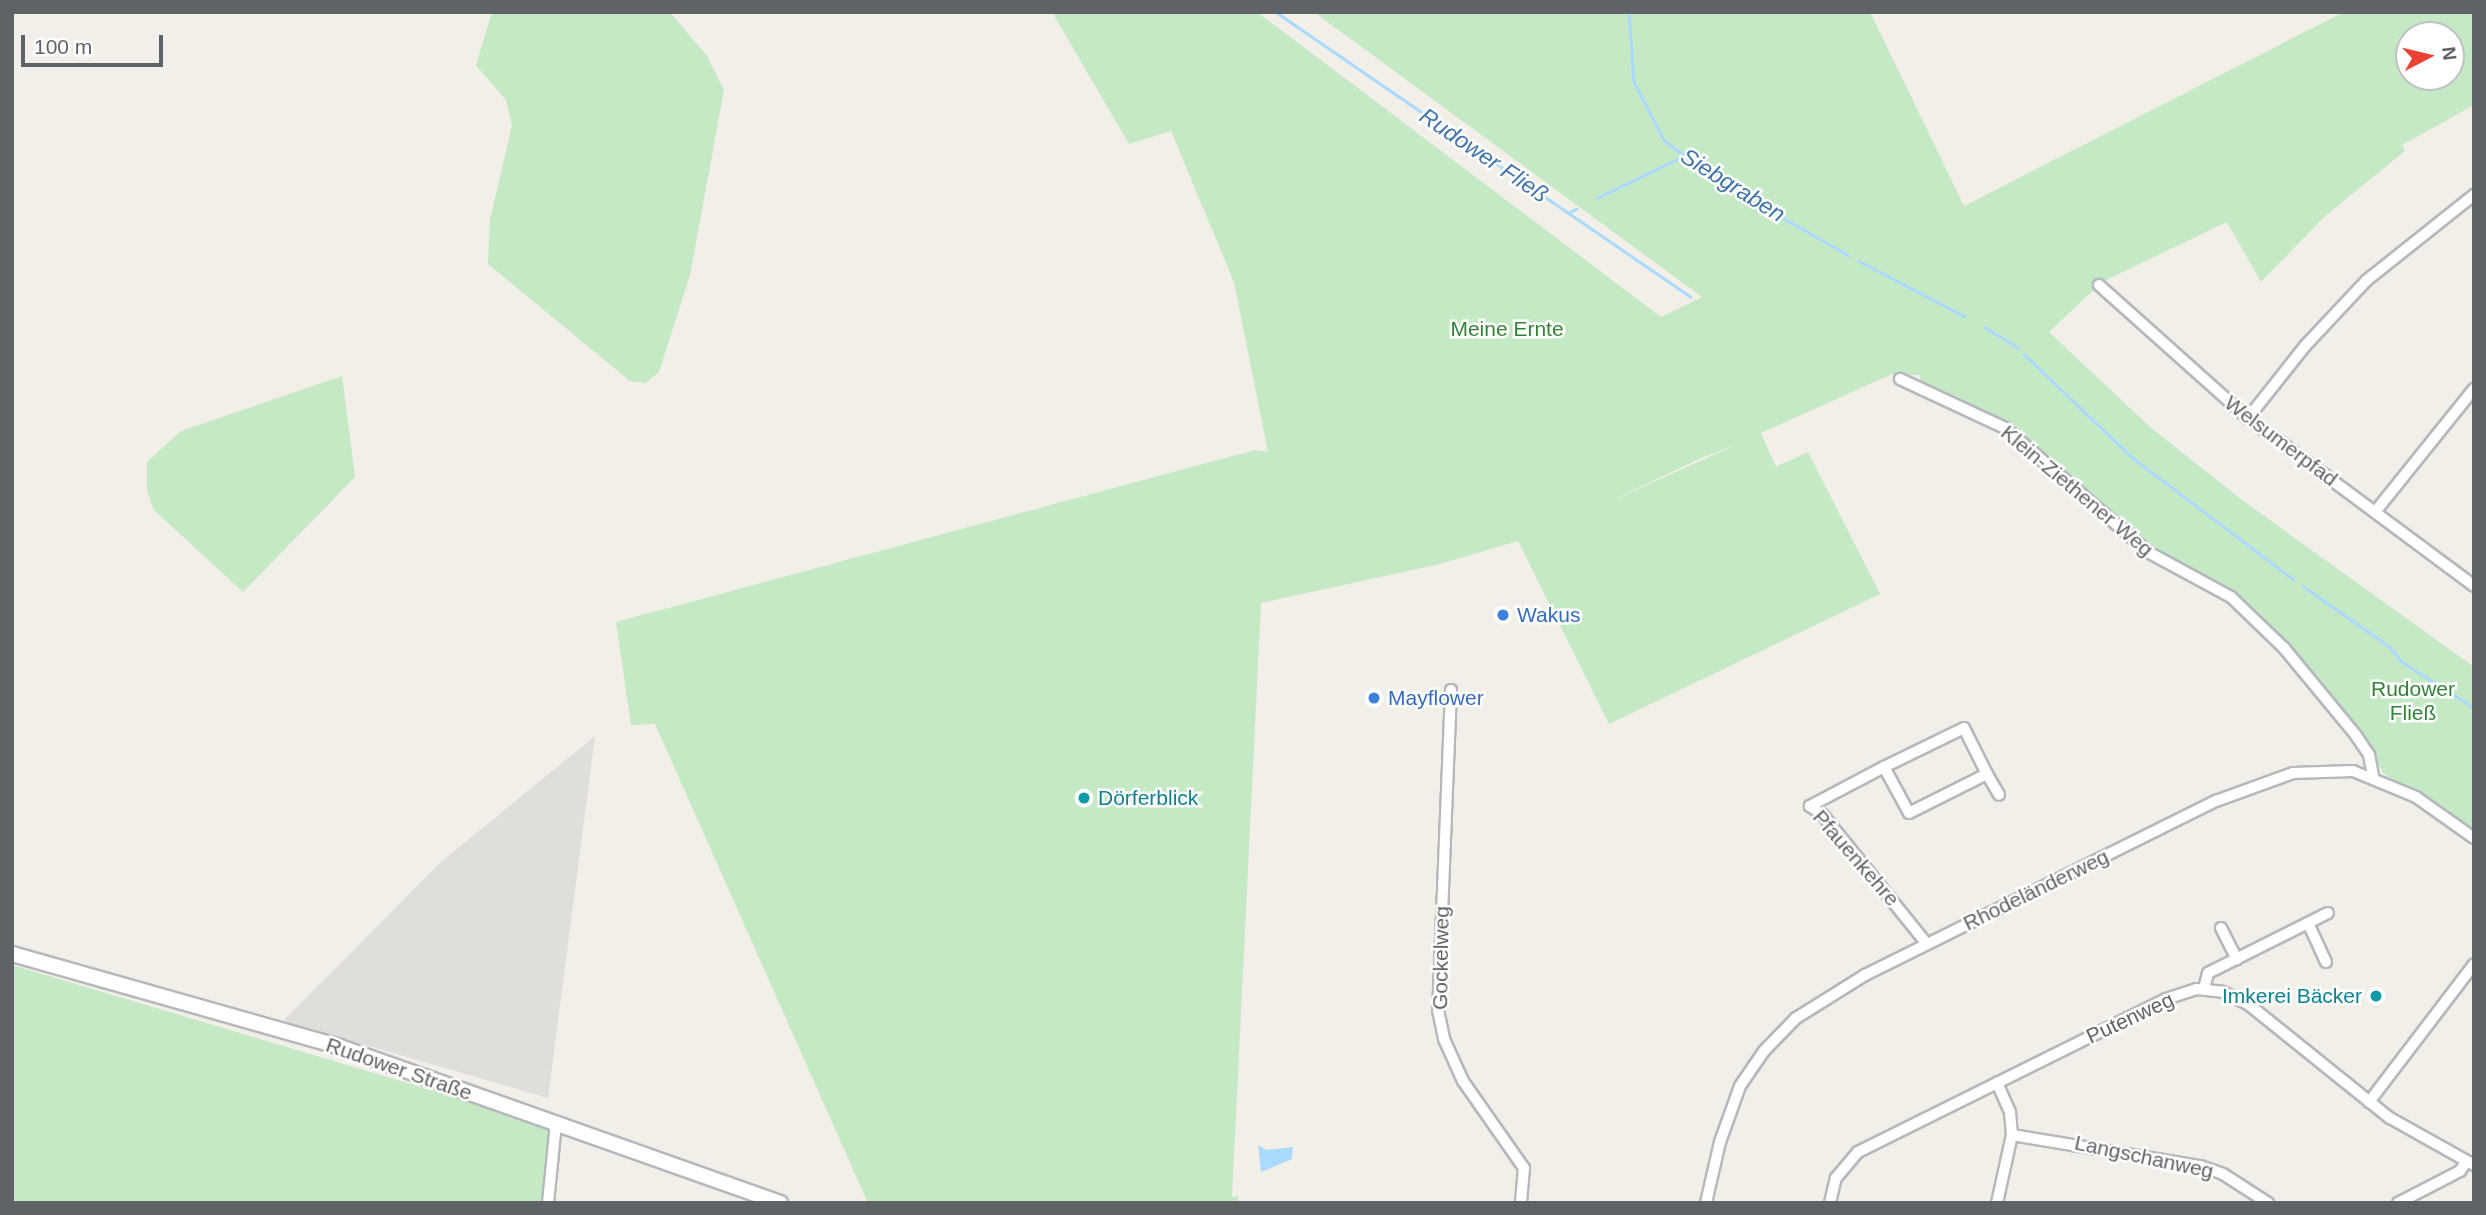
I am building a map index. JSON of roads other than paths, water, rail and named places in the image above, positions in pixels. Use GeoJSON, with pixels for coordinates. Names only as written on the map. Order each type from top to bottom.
{"type":"FeatureCollection","features":[{"type":"Feature","properties":{"kind":"street"},"geometry":{"type":"LineString","coordinates":[[2248,418],[2305,346],[2367,280],[2474,195]]}},
{"type":"Feature","properties":{"kind":"street","name":"Welsumerpfad"},"geometry":{"type":"LineString","coordinates":[[2099,285],[2248,418],[2474,586]]}},
{"type":"Feature","properties":{"kind":"street","name":"Klein-Ziethener Weg"},"geometry":{"type":"LineString","coordinates":[[1900,379],[2005,428],[2148,552],[2238,603],[2291,656],[2356,734],[2369,755],[2372,776]]}},
{"type":"Feature","properties":{"kind":"street"},"geometry":{"type":"LineString","coordinates":[[2375,512],[2474,389]]}},
{"type":"Feature","properties":{"kind":"street","name":"Gockelweg"},"geometry":{"type":"LineString","coordinates":[[1451,690],[1438,958],[1440,1023],[1463,1081],[1521,1161],[1525,1176],[1521,1203]]}},
{"type":"Feature","properties":{"kind":"street","name":"Pfauenkehre"},"geometry":{"type":"LineString","coordinates":[[1927,944],[1822,814],[1810,806],[1964,728],[1987,774]]}},
{"type":"Feature","properties":{"kind":"street"},"geometry":{"type":"LineString","coordinates":[[1884,767],[1909,813],[1987,774],[1999,794]]}},
{"type":"Feature","properties":{"kind":"street","name":"Rhodeländerweg"},"geometry":{"type":"LineString","coordinates":[[1706,1203],[1732,1107],[1763,1051],[1796,1018],[1829,995],[1927,944],[2251,785],[2317,769],[2372,776],[2416,797],[2474,838]]}},
{"type":"Feature","properties":{"kind":"street"},"geometry":{"type":"LineString","coordinates":[[2328,913],[2208,974],[2204,989],[2223,992],[2248,1004],[2412,1133],[2470,1163],[2460,1171],[2398,1203]]}},
{"type":"Feature","properties":{"kind":"street"},"geometry":{"type":"LineString","coordinates":[[2308,923],[2326,962]]}},
{"type":"Feature","properties":{"kind":"street"},"geometry":{"type":"LineString","coordinates":[[2221,928],[2237,959]]}},
{"type":"Feature","properties":{"kind":"street","name":"Rudower Straße"},"geometry":{"type":"LineString","coordinates":[[12,954],[340,1047],[780,1203]]}},
{"type":"Feature","properties":{"kind":"street"},"geometry":{"type":"LineString","coordinates":[[2370,1102],[2474,964]]}},
{"type":"Feature","properties":{"kind":"street","name":"Putenweg"},"geometry":{"type":"LineString","coordinates":[[1830,1203],[1836,1178],[1858,1152],[2166,999],[2204,989]]}},
{"type":"Feature","properties":{"kind":"street"},"geometry":{"type":"LineString","coordinates":[[1997,1083],[2010,1112],[2012,1135],[1997,1203]]}},
{"type":"Feature","properties":{"kind":"street"},"geometry":{"type":"LineString","coordinates":[[548,1203],[556,1123]]}},
{"type":"Feature","properties":{"kind":"street","name":"Langschanweg"},"geometry":{"type":"LineString","coordinates":[[2012,1135],[2211,1169],[2269,1203]]}},
{"type":"Feature","properties":{"kind":"water"},"geometry":{"type":"Polygon","coordinates":[[[1258,1145],[1266,1150],[1293,1147],[1292,1159],[1261,1172],[1258,1145]]]}},
{"type":"Feature","properties":{"kind":"waterway","name":"Rudower Fließ"},"geometry":{"type":"LineString","coordinates":[[1276,12],[1691,297]]}},
{"type":"Feature","properties":{"kind":"waterway","name":"Siebgraben"},"geometry":{"type":"LineString","coordinates":[[1629,12],[1634,82],[1664,140],[1712,177],[1848,255]]}},
{"type":"Feature","properties":{"kind":"waterway"},"geometry":{"type":"LineString","coordinates":[[1597,198],[1682,157]]}},
{"type":"Feature","properties":{"kind":"waterway","name":"Rudower Fließ"},"geometry":{"type":"LineString","coordinates":[[1568,213],[1576,209]]}},
{"type":"Feature","properties":{"kind":"waterway","name":"Siebgraben"},"geometry":{"type":"LineString","coordinates":[[1859,261],[1964,316]]}},
{"type":"Feature","properties":{"kind":"waterway","name":"Siebgraben"},"geometry":{"type":"LineString","coordinates":[[1985,327],[2018,348]]}},
{"type":"Feature","properties":{"kind":"waterway","name":"Rudower Fließ"},"geometry":{"type":"LineString","coordinates":[[2024,354],[2133,458],[2293,579]]}},
{"type":"Feature","properties":{"kind":"waterway","name":"Rudower Fließ"},"geometry":{"type":"LineString","coordinates":[[2303,586],[2390,647],[2401,661],[2474,708]]}},
{"type":"Feature","properties":{"kind":"place","name":"Wakus"},"geometry":{"type":"Point","coordinates":[1503,615]}},
{"type":"Feature","properties":{"kind":"place","name":"Mayflower"},"geometry":{"type":"Point","coordinates":[1374,698]}},
{"type":"Feature","properties":{"kind":"place","name":"Dörferblick"},"geometry":{"type":"Point","coordinates":[1084,798]}},
{"type":"Feature","properties":{"kind":"place","name":"Imkerei Bäcker"},"geometry":{"type":"Point","coordinates":[2376,996]}},
{"type":"Feature","properties":{"kind":"park label","name":"Meine Ernte"},"geometry":{"type":"Point","coordinates":[1507,329]}}]}
